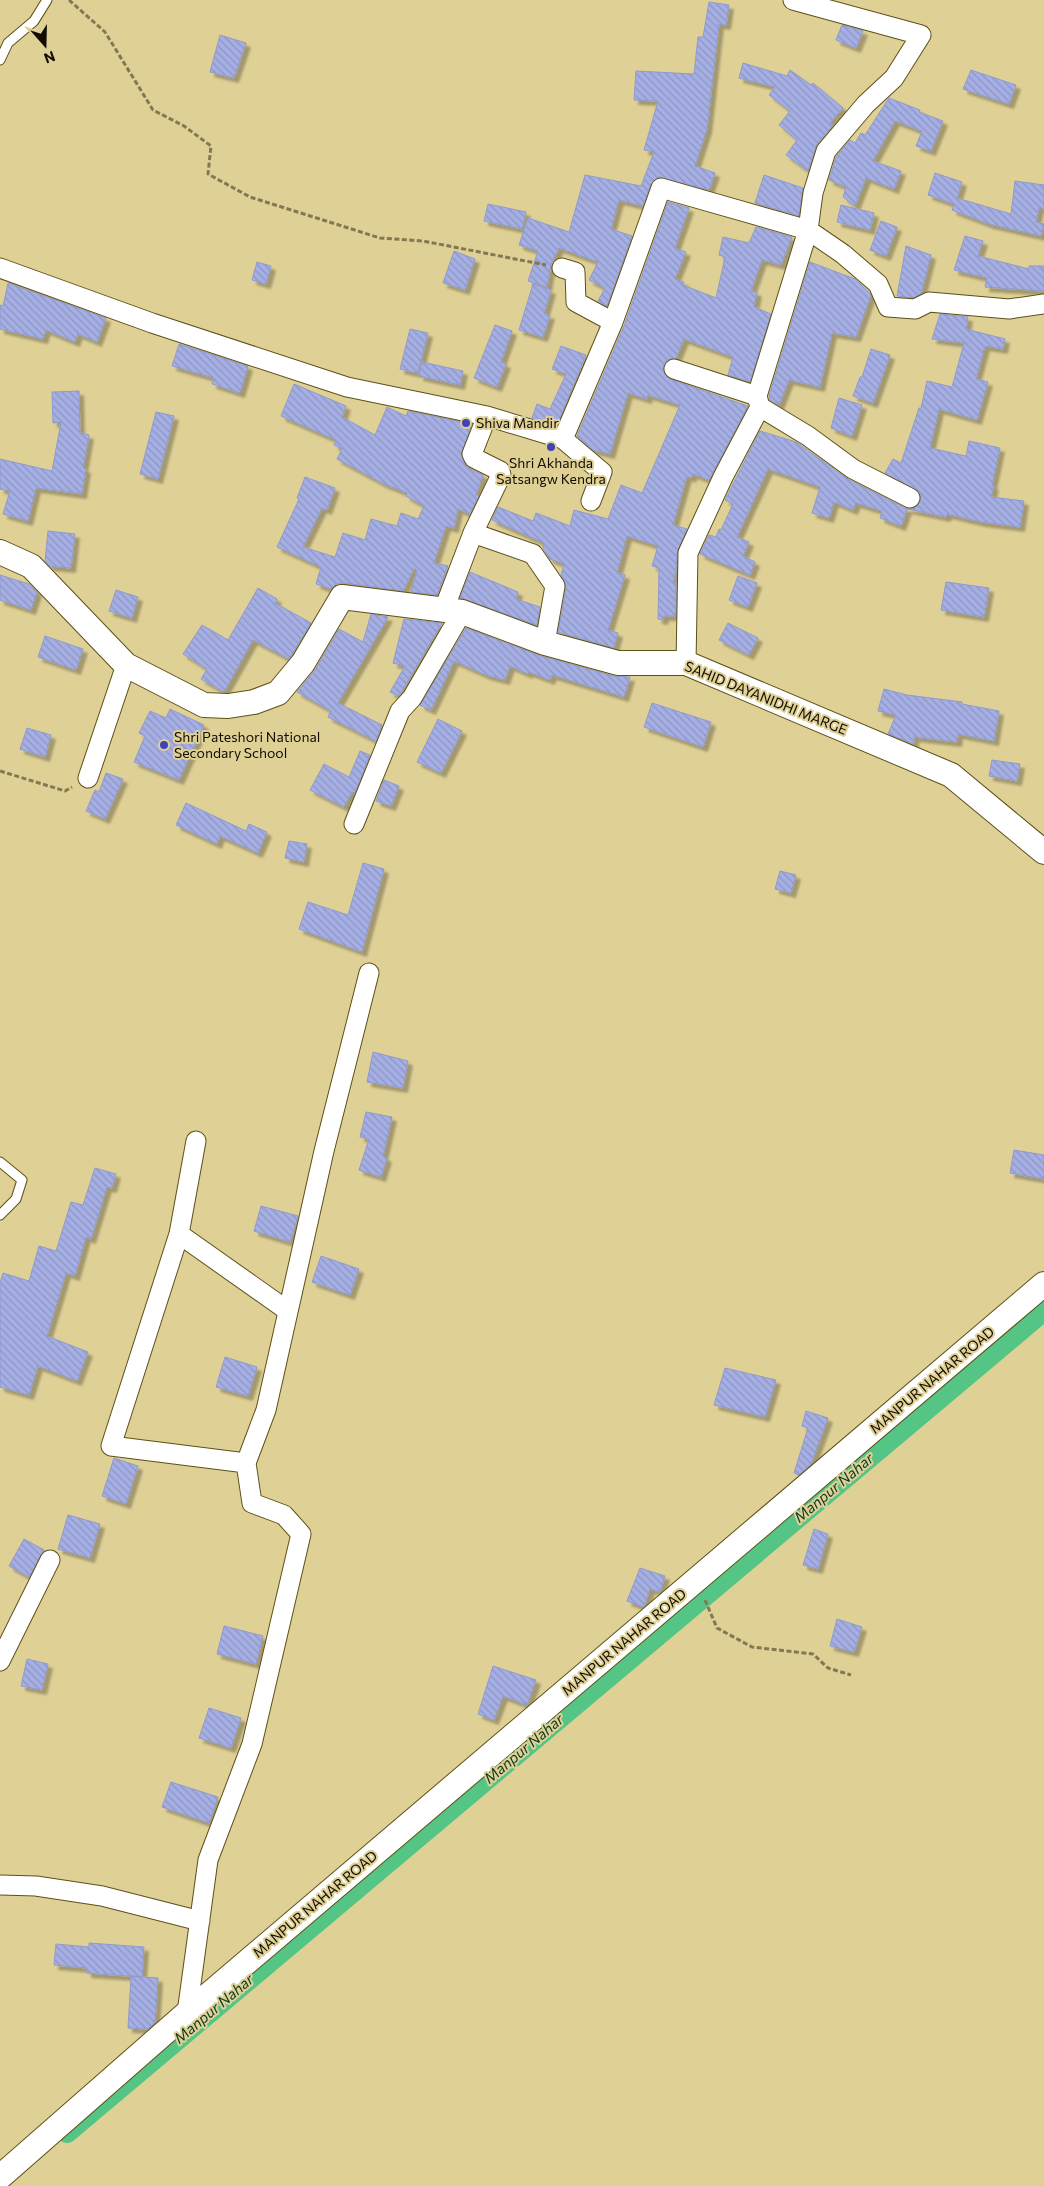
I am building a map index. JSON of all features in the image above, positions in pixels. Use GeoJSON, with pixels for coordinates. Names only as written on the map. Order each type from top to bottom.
{"type":"FeatureCollection","features":[{"type":"Feature","properties":{"kind":"street"},"geometry":{"type":"LineString","coordinates":[[686,663],[688,553],[759,402],[808,230],[813,193],[826,151],[866,104],[894,78],[921,35],[793,0]]}},
{"type":"Feature","properties":{"kind":"street"},"geometry":{"type":"LineString","coordinates":[[563,438],[613,322],[661,188],[808,230],[843,254],[878,284],[888,307],[916,309],[929,302],[1009,309],[1044,304]]}},
{"type":"Feature","properties":{"kind":"street"},"geometry":{"type":"LineString","coordinates":[[0,268],[152,323],[348,387],[487,416],[563,438],[602,472],[591,501]]}},
{"type":"Feature","properties":{"kind":"street"},"geometry":{"type":"LineString","coordinates":[[562,268],[574,272],[576,302],[613,322]]}},
{"type":"Feature","properties":{"kind":"street"},"geometry":{"type":"LineString","coordinates":[[674,369],[759,402],[853,469],[910,498]]}},
{"type":"Feature","properties":{"kind":"street"},"geometry":{"type":"LineString","coordinates":[[354,824],[400,711],[412,698],[453,610],[473,533],[501,475],[500,471],[474,458],[472,454],[487,416]]}},
{"type":"Feature","properties":{"kind":"street"},"geometry":{"type":"LineString","coordinates":[[473,533],[533,554],[555,586],[545,643]]}},
{"type":"Feature","properties":{"kind":"street","name":"SAHID DAYANIDHI MARGE"},"geometry":{"type":"LineString","coordinates":[[0,552],[31,566],[126,665],[204,705],[228,706],[254,702],[278,693],[303,663],[342,597],[453,610],[545,643],[618,663],[686,663],[951,774],[1044,852]]}},
{"type":"Feature","properties":{"kind":"street"},"geometry":{"type":"LineString","coordinates":[[88,778],[126,665]]}},
{"type":"Feature","properties":{"kind":"street"},"geometry":{"type":"LineString","coordinates":[[187,2013],[208,1860],[252,1744],[301,1534],[284,1515],[252,1502],[246,1463],[266,1410],[368,973]]}},
{"type":"Feature","properties":{"kind":"street"},"geometry":{"type":"LineString","coordinates":[[196,1141],[179,1234],[111,1446],[246,1463]]}},
{"type":"Feature","properties":{"kind":"street"},"geometry":{"type":"LineString","coordinates":[[179,1234],[288,1310]]}},
{"type":"Feature","properties":{"kind":"street","name":"MANPUR NAHAR ROAD"},"geometry":{"type":"LineString","coordinates":[[0,2177],[187,2013],[1044,1284]]}},
{"type":"Feature","properties":{"kind":"street"},"geometry":{"type":"LineString","coordinates":[[0,1661],[50,1560]]}},
{"type":"Feature","properties":{"kind":"street"},"geometry":{"type":"LineString","coordinates":[[0,1885],[36,1886],[102,1896],[200,1921]]}},
{"type":"Feature","properties":{"kind":"lane"},"geometry":{"type":"LineString","coordinates":[[0,60],[8,43],[34,21],[47,0]]}},
{"type":"Feature","properties":{"kind":"lane"},"geometry":{"type":"LineString","coordinates":[[0,1162],[22,1180],[16,1199],[0,1215]]}},
{"type":"Feature","properties":{"kind":"path"},"geometry":{"type":"LineString","coordinates":[[68,0],[105,32],[153,110],[184,126],[211,146],[208,174],[250,197],[380,238],[423,241],[562,268]]}},
{"type":"Feature","properties":{"kind":"path"},"geometry":{"type":"LineString","coordinates":[[0,771],[65,791],[88,778]]}},
{"type":"Feature","properties":{"kind":"path"},"geometry":{"type":"LineString","coordinates":[[694,1582],[704,1597],[717,1628],[752,1647],[813,1654],[828,1668],[851,1675]]}},
{"type":"Feature","properties":{"kind":"building"},"geometry":{"type":"Polygon","coordinates":[[[709,2],[729,5],[726,25],[719,24],[707,129],[695,166],[715,173],[709,190],[659,177],[651,184],[643,206],[619,200],[611,229],[632,236],[607,306],[598,301],[605,288],[589,280],[598,262],[559,248],[551,264],[547,287],[528,281],[538,251],[519,245],[528,218],[569,232],[585,175],[641,186],[654,152],[644,150],[658,101],[634,100],[636,71],[694,74],[698,37],[703,37],[709,2]]]}},
{"type":"Feature","properties":{"kind":"building"},"geometry":{"type":"Polygon","coordinates":[[[842,25],[863,31],[856,48],[836,40],[842,25]]]}},
{"type":"Feature","properties":{"kind":"building"},"geometry":{"type":"Polygon","coordinates":[[[220,35],[246,43],[234,78],[210,72],[220,35]]]}},
{"type":"Feature","properties":{"kind":"building"},"geometry":{"type":"Polygon","coordinates":[[[743,63],[787,76],[790,70],[811,85],[813,83],[843,108],[830,123],[833,125],[817,144],[808,171],[786,155],[797,140],[779,125],[790,111],[769,95],[775,87],[739,78],[743,63]]]}},
{"type":"Feature","properties":{"kind":"building"},"geometry":{"type":"Polygon","coordinates":[[[971,70],[1016,85],[1009,104],[963,89],[971,70]]]}},
{"type":"Feature","properties":{"kind":"building"},"geometry":{"type":"Polygon","coordinates":[[[889,98],[943,121],[931,151],[916,146],[922,131],[895,121],[873,161],[901,171],[894,189],[866,178],[855,206],[843,197],[846,187],[829,180],[836,157],[850,140],[855,143],[861,133],[865,135],[889,98]]]}},
{"type":"Feature","properties":{"kind":"building"},"geometry":{"type":"Polygon","coordinates":[[[935,173],[962,182],[957,198],[1011,214],[1015,181],[1044,185],[1044,209],[1039,208],[1036,222],[1044,224],[1041,236],[989,224],[952,210],[954,204],[928,195],[935,173]]]}},
{"type":"Feature","properties":{"kind":"building"},"geometry":{"type":"Polygon","coordinates":[[[764,175],[803,188],[799,216],[755,203],[764,175]]]}},
{"type":"Feature","properties":{"kind":"building"},"geometry":{"type":"Polygon","coordinates":[[[668,202],[689,208],[675,248],[686,252],[675,279],[684,282],[683,285],[716,298],[725,257],[719,255],[723,237],[749,243],[756,227],[792,237],[781,265],[762,260],[751,291],[757,292],[754,307],[771,314],[750,382],[728,375],[733,357],[684,339],[676,358],[667,360],[664,365],[663,372],[670,379],[748,406],[709,480],[693,474],[691,478],[687,476],[673,525],[687,529],[677,553],[673,583],[676,583],[676,616],[664,616],[663,620],[658,619],[659,568],[652,566],[658,546],[627,536],[617,573],[625,575],[608,630],[618,633],[614,648],[558,632],[566,588],[561,575],[564,564],[550,559],[543,548],[544,543],[492,520],[498,507],[533,521],[536,513],[570,526],[574,510],[608,519],[621,485],[642,493],[680,405],[648,395],[647,399],[628,393],[610,454],[593,450],[577,436],[624,326],[668,202]]]}},
{"type":"Feature","properties":{"kind":"building"},"geometry":{"type":"Polygon","coordinates":[[[488,204],[526,212],[522,229],[484,221],[488,204]]]}},
{"type":"Feature","properties":{"kind":"building"},"geometry":{"type":"Polygon","coordinates":[[[841,205],[874,213],[870,230],[837,222],[841,205]]]}},
{"type":"Feature","properties":{"kind":"building"},"geometry":{"type":"Polygon","coordinates":[[[881,221],[897,227],[886,256],[870,250],[881,221]]]}},
{"type":"Feature","properties":{"kind":"building"},"geometry":{"type":"Polygon","coordinates":[[[965,236],[983,241],[978,256],[1029,269],[1029,266],[1044,266],[1044,291],[985,287],[987,278],[954,270],[965,236]]]}},
{"type":"Feature","properties":{"kind":"building"},"geometry":{"type":"Polygon","coordinates":[[[906,246],[931,255],[921,294],[913,298],[897,296],[906,246]]]}},
{"type":"Feature","properties":{"kind":"building"},"geometry":{"type":"Polygon","coordinates":[[[454,251],[475,259],[465,290],[443,283],[454,251]]]}},
{"type":"Feature","properties":{"kind":"building"},"geometry":{"type":"Polygon","coordinates":[[[257,262],[271,266],[266,284],[252,280],[257,262]]]}},
{"type":"Feature","properties":{"kind":"building"},"geometry":{"type":"Polygon","coordinates":[[[810,262],[855,279],[871,295],[856,337],[832,333],[820,387],[789,380],[779,405],[770,400],[769,396],[810,262]]]}},
{"type":"Feature","properties":{"kind":"building"},"geometry":{"type":"Polygon","coordinates":[[[8,283],[106,318],[97,342],[78,334],[75,342],[46,330],[43,339],[0,329],[0,305],[3,306],[8,283]]]}},
{"type":"Feature","properties":{"kind":"building"},"geometry":{"type":"Polygon","coordinates":[[[533,284],[551,290],[544,314],[550,315],[543,337],[519,330],[533,284]]]}},
{"type":"Feature","properties":{"kind":"building"},"geometry":{"type":"Polygon","coordinates":[[[940,314],[968,317],[966,329],[1005,339],[1003,349],[985,346],[976,379],[988,382],[977,420],[939,409],[930,448],[966,456],[969,441],[1000,448],[991,497],[1024,501],[1020,527],[981,522],[947,514],[946,517],[907,509],[901,526],[880,518],[882,511],[856,503],[853,510],[834,502],[829,518],[812,513],[820,487],[768,469],[737,537],[749,542],[743,556],[755,562],[750,575],[700,554],[709,535],[716,537],[719,529],[721,530],[733,504],[725,500],[760,431],[796,442],[848,479],[905,508],[916,507],[921,498],[919,492],[885,473],[893,459],[901,463],[919,408],[921,408],[927,381],[952,387],[964,343],[932,339],[940,314]]]}},
{"type":"Feature","properties":{"kind":"building"},"geometry":{"type":"Polygon","coordinates":[[[495,325],[512,331],[501,362],[506,364],[497,387],[474,378],[495,325]]]}},
{"type":"Feature","properties":{"kind":"building"},"geometry":{"type":"Polygon","coordinates":[[[410,329],[428,333],[418,373],[400,369],[410,329]]]}},
{"type":"Feature","properties":{"kind":"building"},"geometry":{"type":"Polygon","coordinates":[[[179,344],[248,366],[240,393],[212,384],[214,378],[172,366],[179,344]]]}},
{"type":"Feature","properties":{"kind":"building"},"geometry":{"type":"Polygon","coordinates":[[[561,346],[586,355],[557,425],[532,418],[537,404],[550,409],[566,374],[552,369],[561,346]]]}},
{"type":"Feature","properties":{"kind":"building"},"geometry":{"type":"Polygon","coordinates":[[[871,349],[890,355],[873,403],[853,396],[860,377],[862,377],[871,349]]]}},
{"type":"Feature","properties":{"kind":"building"},"geometry":{"type":"Polygon","coordinates":[[[422,362],[463,371],[460,385],[419,376],[422,362]]]}},
{"type":"Feature","properties":{"kind":"building"},"geometry":{"type":"Polygon","coordinates":[[[294,384],[346,406],[342,417],[375,435],[387,407],[406,416],[408,411],[472,424],[461,455],[468,468],[483,475],[476,495],[479,496],[470,514],[458,509],[454,528],[446,526],[434,563],[448,566],[437,595],[411,592],[417,570],[414,569],[403,591],[344,583],[336,584],[331,589],[316,584],[321,567],[277,547],[299,499],[297,498],[305,477],[335,488],[327,510],[322,508],[303,547],[335,557],[343,533],[365,540],[371,519],[397,526],[401,513],[418,519],[424,506],[406,496],[407,493],[384,484],[337,459],[342,449],[334,445],[336,440],[281,416],[294,384]]]}},
{"type":"Feature","properties":{"kind":"building"},"geometry":{"type":"Polygon","coordinates":[[[79,391],[80,433],[89,435],[83,468],[86,469],[82,494],[36,488],[28,521],[3,514],[10,491],[0,489],[0,459],[52,471],[61,422],[53,423],[52,392],[79,391]]]}},
{"type":"Feature","properties":{"kind":"building"},"geometry":{"type":"Polygon","coordinates":[[[839,398],[862,405],[852,436],[831,428],[839,398]]]}},
{"type":"Feature","properties":{"kind":"building"},"geometry":{"type":"Polygon","coordinates":[[[156,412],[174,416],[158,479],[140,474],[156,412]]]}},
{"type":"Feature","properties":{"kind":"building"},"geometry":{"type":"Polygon","coordinates":[[[48,531],[75,534],[71,568],[50,566],[45,561],[48,531]]]}},
{"type":"Feature","properties":{"kind":"building"},"geometry":{"type":"Polygon","coordinates":[[[470,572],[518,592],[516,599],[540,607],[537,625],[460,598],[470,572]]]}},
{"type":"Feature","properties":{"kind":"building"},"geometry":{"type":"Polygon","coordinates":[[[0,575],[29,584],[37,592],[31,610],[0,600],[0,575]]]}},
{"type":"Feature","properties":{"kind":"building"},"geometry":{"type":"Polygon","coordinates":[[[738,576],[757,583],[748,607],[729,600],[738,576]]]}},
{"type":"Feature","properties":{"kind":"building"},"geometry":{"type":"Polygon","coordinates":[[[946,582],[989,588],[984,617],[941,610],[946,582]]]}},
{"type":"Feature","properties":{"kind":"building"},"geometry":{"type":"Polygon","coordinates":[[[258,588],[277,599],[275,603],[311,623],[289,659],[253,640],[224,692],[201,679],[207,669],[183,654],[202,625],[228,640],[258,588]]]}},
{"type":"Feature","properties":{"kind":"building"},"geometry":{"type":"Polygon","coordinates":[[[116,590],[138,597],[132,618],[109,611],[116,590]]]}},
{"type":"Feature","properties":{"kind":"building"},"geometry":{"type":"Polygon","coordinates":[[[371,614],[388,617],[338,703],[382,725],[376,741],[328,717],[331,711],[297,692],[315,670],[339,629],[363,642],[371,614]]]}},
{"type":"Feature","properties":{"kind":"building"},"geometry":{"type":"Polygon","coordinates":[[[404,619],[442,623],[399,696],[390,692],[405,666],[393,663],[404,619]]]}},
{"type":"Feature","properties":{"kind":"building"},"geometry":{"type":"Polygon","coordinates":[[[728,623],[758,638],[749,655],[719,640],[728,623]]]}},
{"type":"Feature","properties":{"kind":"building"},"geometry":{"type":"Polygon","coordinates":[[[466,628],[541,656],[614,676],[630,677],[624,697],[552,675],[550,680],[529,672],[528,674],[510,666],[505,680],[486,675],[454,661],[431,710],[420,705],[466,628]]]}},
{"type":"Feature","properties":{"kind":"building"},"geometry":{"type":"Polygon","coordinates":[[[45,636],[83,649],[76,670],[38,657],[45,636]]]}},
{"type":"Feature","properties":{"kind":"building"},"geometry":{"type":"Polygon","coordinates":[[[884,689],[907,695],[962,702],[962,704],[999,711],[994,741],[958,734],[957,742],[914,737],[914,744],[888,734],[896,715],[878,711],[884,689]]]}},
{"type":"Feature","properties":{"kind":"building"},"geometry":{"type":"Polygon","coordinates":[[[652,703],[711,722],[703,747],[644,727],[652,703]]]}},
{"type":"Feature","properties":{"kind":"building"},"geometry":{"type":"Polygon","coordinates":[[[170,709],[204,725],[179,780],[134,762],[145,736],[139,733],[150,711],[166,718],[170,709]]]}},
{"type":"Feature","properties":{"kind":"building"},"geometry":{"type":"Polygon","coordinates":[[[438,719],[462,731],[441,773],[417,762],[438,719]]]}},
{"type":"Feature","properties":{"kind":"building"},"geometry":{"type":"Polygon","coordinates":[[[27,728],[51,735],[45,757],[20,749],[27,728]]]}},
{"type":"Feature","properties":{"kind":"building"},"geometry":{"type":"Polygon","coordinates":[[[360,751],[370,755],[355,793],[352,792],[344,807],[310,790],[324,764],[349,777],[360,751]]]}},
{"type":"Feature","properties":{"kind":"building"},"geometry":{"type":"Polygon","coordinates":[[[992,760],[1020,764],[1017,781],[989,776],[992,760]]]}},
{"type":"Feature","properties":{"kind":"building"},"geometry":{"type":"Polygon","coordinates":[[[106,773],[123,779],[105,819],[86,811],[95,790],[99,792],[106,773]]]}},
{"type":"Feature","properties":{"kind":"building"},"geometry":{"type":"Polygon","coordinates":[[[384,780],[399,786],[391,806],[376,801],[384,780]]]}},
{"type":"Feature","properties":{"kind":"building"},"geometry":{"type":"Polygon","coordinates":[[[186,803],[246,831],[249,824],[267,832],[258,853],[220,836],[217,844],[176,825],[186,803]]]}},
{"type":"Feature","properties":{"kind":"building"},"geometry":{"type":"Polygon","coordinates":[[[289,841],[307,844],[304,862],[285,858],[289,841]]]}},
{"type":"Feature","properties":{"kind":"building"},"geometry":{"type":"Polygon","coordinates":[[[363,863],[384,869],[362,952],[299,929],[308,902],[348,915],[363,863]]]}},
{"type":"Feature","properties":{"kind":"building"},"geometry":{"type":"Polygon","coordinates":[[[780,871],[796,875],[791,893],[775,889],[780,871]]]}},
{"type":"Feature","properties":{"kind":"building"},"geometry":{"type":"Polygon","coordinates":[[[373,1052],[408,1061],[403,1088],[367,1082],[373,1052]]]}},
{"type":"Feature","properties":{"kind":"building"},"geometry":{"type":"Polygon","coordinates":[[[366,1112],[392,1117],[383,1156],[387,1158],[381,1177],[359,1170],[369,1139],[360,1137],[366,1112]]]}},
{"type":"Feature","properties":{"kind":"building"},"geometry":{"type":"Polygon","coordinates":[[[1014,1150],[1044,1155],[1044,1179],[1010,1173],[1014,1150]]]}},
{"type":"Feature","properties":{"kind":"building"},"geometry":{"type":"Polygon","coordinates":[[[95,1168],[116,1174],[112,1188],[107,1187],[91,1239],[86,1237],[75,1276],[66,1273],[47,1336],[88,1352],[77,1381],[38,1366],[29,1395],[0,1387],[0,1283],[3,1273],[29,1281],[39,1246],[56,1251],[71,1202],[83,1205],[95,1168]]]}},
{"type":"Feature","properties":{"kind":"building"},"geometry":{"type":"Polygon","coordinates":[[[261,1206],[298,1216],[290,1242],[254,1231],[261,1206]]]}},
{"type":"Feature","properties":{"kind":"building"},"geometry":{"type":"Polygon","coordinates":[[[321,1256],[359,1269],[350,1295],[312,1282],[321,1256]]]}},
{"type":"Feature","properties":{"kind":"building"},"geometry":{"type":"Polygon","coordinates":[[[225,1357],[257,1367],[248,1396],[216,1387],[225,1357]]]}},
{"type":"Feature","properties":{"kind":"building"},"geometry":{"type":"Polygon","coordinates":[[[725,1368],[776,1380],[765,1417],[714,1405],[725,1368]]]}},
{"type":"Feature","properties":{"kind":"building"},"geometry":{"type":"Polygon","coordinates":[[[806,1411],[828,1418],[811,1464],[799,1475],[794,1473],[808,1428],[802,1426],[806,1411]]]}},
{"type":"Feature","properties":{"kind":"building"},"geometry":{"type":"Polygon","coordinates":[[[114,1458],[138,1466],[126,1504],[102,1496],[114,1458]]]}},
{"type":"Feature","properties":{"kind":"building"},"geometry":{"type":"Polygon","coordinates":[[[68,1515],[100,1524],[90,1558],[58,1549],[68,1515]]]}},
{"type":"Feature","properties":{"kind":"building"},"geometry":{"type":"Polygon","coordinates":[[[814,1529],[828,1534],[818,1569],[803,1565],[814,1529]]]}},
{"type":"Feature","properties":{"kind":"building"},"geometry":{"type":"Polygon","coordinates":[[[24,1539],[44,1550],[29,1577],[9,1566],[24,1539]]]}},
{"type":"Feature","properties":{"kind":"building"},"geometry":{"type":"Polygon","coordinates":[[[640,1568],[665,1576],[660,1592],[650,1589],[644,1607],[627,1601],[640,1568]]]}},
{"type":"Feature","properties":{"kind":"building"},"geometry":{"type":"Polygon","coordinates":[[[837,1619],[862,1627],[854,1652],[830,1646],[837,1619]]]}},
{"type":"Feature","properties":{"kind":"building"},"geometry":{"type":"Polygon","coordinates":[[[224,1626],[263,1636],[256,1664],[217,1654],[224,1626]]]}},
{"type":"Feature","properties":{"kind":"building"},"geometry":{"type":"Polygon","coordinates":[[[27,1659],[48,1664],[42,1690],[21,1686],[27,1659]]]}},
{"type":"Feature","properties":{"kind":"building"},"geometry":{"type":"Polygon","coordinates":[[[493,1666],[536,1680],[527,1705],[503,1696],[494,1720],[478,1714],[493,1666]]]}},
{"type":"Feature","properties":{"kind":"building"},"geometry":{"type":"Polygon","coordinates":[[[209,1708],[241,1718],[231,1748],[199,1738],[209,1708]]]}},
{"type":"Feature","properties":{"kind":"building"},"geometry":{"type":"Polygon","coordinates":[[[171,1782],[218,1797],[209,1823],[162,1807],[171,1782]]]}},
{"type":"Feature","properties":{"kind":"building"},"geometry":{"type":"Polygon","coordinates":[[[89,1943],[144,1947],[142,1977],[87,1973],[87,1968],[54,1965],[56,1944],[89,1947],[89,1943]]]}},
{"type":"Feature","properties":{"kind":"building"},"geometry":{"type":"Polygon","coordinates":[[[131,1976],[158,1978],[155,2022],[148,2029],[128,2028],[131,1976]]]}},
{"type":"Feature","properties":{"kind":"waterway","name":"Manpur Nahar"},"geometry":{"type":"LineString","coordinates":[[67,2133],[1044,1311]]}},
{"type":"Feature","properties":{"kind":"place","name":"Shiva Mandir"},"geometry":{"type":"Point","coordinates":[466,423]}},
{"type":"Feature","properties":{"kind":"place","name":"Shri Akhanda Satsangw Kendra"},"geometry":{"type":"Point","coordinates":[551,447]}},
{"type":"Feature","properties":{"kind":"place","name":"Shri Pateshori National Secondary School"},"geometry":{"type":"Point","coordinates":[164,745]}}]}
